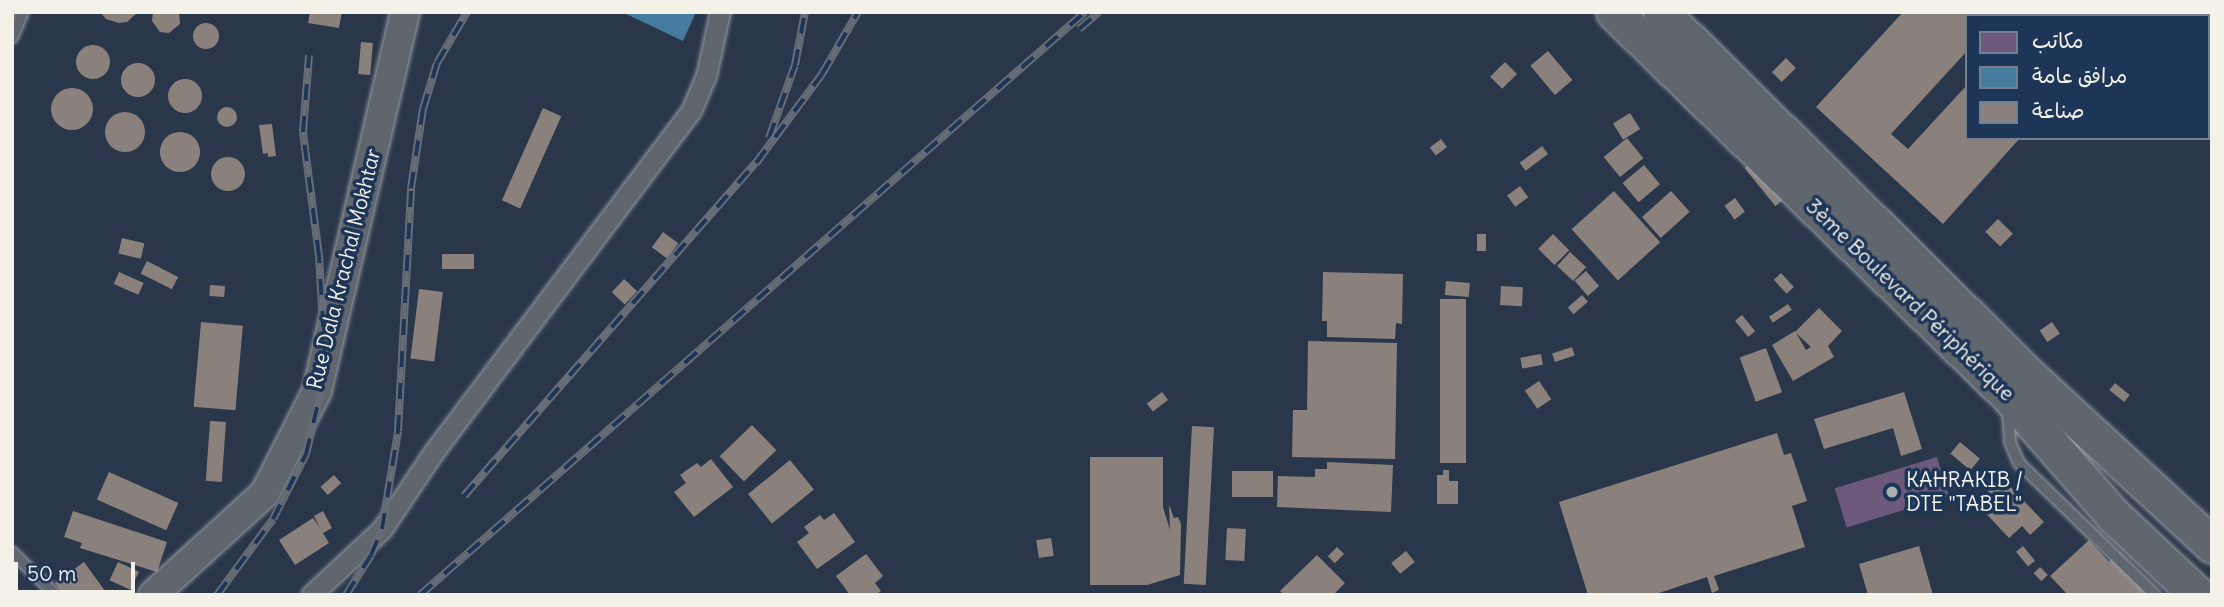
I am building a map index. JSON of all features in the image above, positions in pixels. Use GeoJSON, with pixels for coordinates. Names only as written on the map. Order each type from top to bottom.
{"type":"FeatureCollection","features":[{"type":"Feature","properties":{"kind":"highway","name":"3ème Boulevard Périphérique"},"geometry":{"type":"LineString","coordinates":[[1614,12],[2018,385],[2104,526],[2198,595]]}},
{"type":"Feature","properties":{"kind":"highway"},"geometry":{"type":"LineString","coordinates":[[1661,12],[2018,385],[2212,578]]}},
{"type":"Feature","properties":{"kind":"highway"},"geometry":{"type":"LineString","coordinates":[[2018,385],[2212,524]]}},
{"type":"Feature","properties":{"kind":"highway"},"geometry":{"type":"LineString","coordinates":[[2018,385],[2212,545]]}},
{"type":"Feature","properties":{"kind":"street","name":"Rue Dala Krachal Mokhtar"},"geometry":{"type":"LineString","coordinates":[[153,595],[265,493],[317,391],[405,12]]}},
{"type":"Feature","properties":{"kind":"street"},"geometry":{"type":"LineString","coordinates":[[310,595],[382,529],[433,453],[691,111],[706,76],[720,12]]}},
{"type":"Feature","properties":{"kind":"lane"},"geometry":{"type":"LineString","coordinates":[[12,38],[23,12]]}},
{"type":"Feature","properties":{"kind":"lane"},"geometry":{"type":"LineString","coordinates":[[2104,526],[2155,595]]}},
{"type":"Feature","properties":{"kind":"lane"},"geometry":{"type":"LineString","coordinates":[[12,552],[56,595]]}},
{"type":"Feature","properties":{"kind":"building: مكاتب","name":"KAHRAKIB / DTE \"TABEL\""},"geometry":{"type":"Polygon","coordinates":[[[1937,457],[1949,496],[1847,527],[1835,488],[1937,457]]]}},
{"type":"Feature","properties":{"kind":"building: مرافق عامة"},"geometry":{"type":"Polygon","coordinates":[[[622,12],[696,12],[683,41],[622,12]]]}},
{"type":"Feature","properties":{"kind":"building: صناعة"},"geometry":{"type":"Polygon","coordinates":[[[100,12],[138,12],[127,22],[119,23],[106,19],[100,12]]]}},
{"type":"Feature","properties":{"kind":"building: صناعة"},"geometry":{"type":"Polygon","coordinates":[[[153,12],[179,12],[180,24],[169,33],[160,32],[152,21],[153,12]]]}},
{"type":"Feature","properties":{"kind":"building: صناعة"},"geometry":{"type":"Polygon","coordinates":[[[310,12],[342,12],[339,28],[308,23],[310,12]]]}},
{"type":"Feature","properties":{"kind":"building: صناعة"},"geometry":{"type":"Polygon","coordinates":[[[1903,12],[2002,12],[1965,14],[1965,53],[1891,134],[1908,149],[1965,87],[1965,140],[2018,140],[1943,224],[1816,107],[1903,12]]]}},
{"type":"Feature","properties":{"kind":"building: صناعة"},"geometry":{"type":"Polygon","coordinates":[[[2073,12],[2075,14],[2031,14],[2073,12]]]}},
{"type":"Feature","properties":{"kind":"building: صناعة"},"geometry":{"type":"Polygon","coordinates":[[[206,23],[215,27],[219,36],[215,45],[206,49],[197,45],[193,36],[197,27],[206,23]]]}},
{"type":"Feature","properties":{"kind":"building: صناعة"},"geometry":{"type":"Polygon","coordinates":[[[361,42],[373,43],[370,75],[358,74],[361,42]]]}},
{"type":"Feature","properties":{"kind":"building: صناعة"},"geometry":{"type":"Polygon","coordinates":[[[93,45],[105,50],[110,62],[105,74],[93,79],[81,74],[76,62],[81,50],[93,45]]]}},
{"type":"Feature","properties":{"kind":"building: صناعة"},"geometry":{"type":"Polygon","coordinates":[[[1548,51],[1572,80],[1555,95],[1530,66],[1548,51]]]}},
{"type":"Feature","properties":{"kind":"building: صناعة"},"geometry":{"type":"Polygon","coordinates":[[[1786,58],[1796,68],[1782,82],[1772,72],[1786,58]]]}},
{"type":"Feature","properties":{"kind":"building: صناعة"},"geometry":{"type":"Polygon","coordinates":[[[1505,62],[1517,74],[1502,89],[1490,77],[1505,62]]]}},
{"type":"Feature","properties":{"kind":"building: صناعة"},"geometry":{"type":"Polygon","coordinates":[[[138,63],[150,68],[155,80],[150,92],[138,97],[126,92],[121,80],[126,68],[138,63]]]}},
{"type":"Feature","properties":{"kind":"building: صناعة"},"geometry":{"type":"Polygon","coordinates":[[[185,79],[197,84],[202,96],[197,108],[185,113],[173,108],[168,96],[173,84],[185,79]]]}},
{"type":"Feature","properties":{"kind":"building: صناعة"},"geometry":{"type":"Polygon","coordinates":[[[72,88],[87,94],[93,109],[87,124],[72,130],[57,124],[51,109],[57,94],[72,88]]]}},
{"type":"Feature","properties":{"kind":"building: صناعة"},"geometry":{"type":"Polygon","coordinates":[[[227,107],[234,110],[237,117],[234,124],[227,127],[220,124],[217,117],[220,110],[227,107]]]}},
{"type":"Feature","properties":{"kind":"building: صناعة"},"geometry":{"type":"Polygon","coordinates":[[[543,108],[561,116],[520,208],[502,200],[543,108]]]}},
{"type":"Feature","properties":{"kind":"building: صناعة"},"geometry":{"type":"Polygon","coordinates":[[[125,112],[133,113],[139,118],[144,124],[144,140],[139,146],[133,151],[125,152],[117,151],[111,146],[106,140],[105,132],[106,124],[111,118],[117,113],[125,112]]]}},
{"type":"Feature","properties":{"kind":"building: صناعة"},"geometry":{"type":"Polygon","coordinates":[[[1630,113],[1640,129],[1623,140],[1613,124],[1630,113]]]}},
{"type":"Feature","properties":{"kind":"building: صناعة"},"geometry":{"type":"Polygon","coordinates":[[[272,124],[276,156],[268,157],[268,153],[263,154],[259,125],[272,124]]]}},
{"type":"Feature","properties":{"kind":"building: صناعة"},"geometry":{"type":"Polygon","coordinates":[[[180,132],[188,133],[194,138],[199,144],[199,160],[194,166],[188,171],[180,172],[172,171],[166,166],[161,160],[160,152],[161,144],[166,138],[172,133],[180,132]]]}},
{"type":"Feature","properties":{"kind":"building: صناعة"},"geometry":{"type":"Polygon","coordinates":[[[1627,138],[1643,158],[1620,177],[1604,157],[1627,138]]]}},
{"type":"Feature","properties":{"kind":"building: صناعة"},"geometry":{"type":"Polygon","coordinates":[[[1441,139],[1447,147],[1436,155],[1430,147],[1441,139]]]}},
{"type":"Feature","properties":{"kind":"building: صناعة"},"geometry":{"type":"Polygon","coordinates":[[[1542,146],[1548,154],[1526,171],[1520,163],[1542,146]]]}},
{"type":"Feature","properties":{"kind":"building: صناعة"},"geometry":{"type":"Polygon","coordinates":[[[228,157],[240,162],[245,174],[240,186],[228,191],[216,186],[211,174],[216,162],[228,157]]]}},
{"type":"Feature","properties":{"kind":"building: صناعة"},"geometry":{"type":"Polygon","coordinates":[[[1757,158],[1788,196],[1775,206],[1745,168],[1757,158]]]}},
{"type":"Feature","properties":{"kind":"building: صناعة"},"geometry":{"type":"Polygon","coordinates":[[[1644,165],[1660,184],[1639,202],[1623,183],[1644,165]]]}},
{"type":"Feature","properties":{"kind":"building: صناعة"},"geometry":{"type":"Polygon","coordinates":[[[1520,186],[1528,197],[1515,207],[1507,195],[1520,186]]]}},
{"type":"Feature","properties":{"kind":"building: صناعة"},"geometry":{"type":"Polygon","coordinates":[[[1614,191],[1660,242],[1618,280],[1572,229],[1614,191]]]}},
{"type":"Feature","properties":{"kind":"building: صناعة"},"geometry":{"type":"Polygon","coordinates":[[[1671,191],[1690,212],[1661,238],[1642,217],[1671,191]]]}},
{"type":"Feature","properties":{"kind":"building: صناعة"},"geometry":{"type":"Polygon","coordinates":[[[1735,198],[1745,212],[1734,219],[1724,206],[1735,198]]]}},
{"type":"Feature","properties":{"kind":"building: صناعة"},"geometry":{"type":"Polygon","coordinates":[[[1998,219],[2013,234],[2000,247],[1985,232],[1998,219]]]}},
{"type":"Feature","properties":{"kind":"building: صناعة"},"geometry":{"type":"Polygon","coordinates":[[[663,232],[678,243],[667,259],[652,247],[663,232]]]}},
{"type":"Feature","properties":{"kind":"building: صناعة"},"geometry":{"type":"Polygon","coordinates":[[[1477,234],[1486,234],[1486,251],[1477,251],[1477,234]]]}},
{"type":"Feature","properties":{"kind":"building: صناعة"},"geometry":{"type":"Polygon","coordinates":[[[1553,234],[1569,250],[1554,265],[1538,249],[1553,234]]]}},
{"type":"Feature","properties":{"kind":"building: صناعة"},"geometry":{"type":"Polygon","coordinates":[[[122,238],[144,243],[141,259],[118,254],[122,238]]]}},
{"type":"Feature","properties":{"kind":"building: صناعة"},"geometry":{"type":"Polygon","coordinates":[[[1570,252],[1586,267],[1573,281],[1557,266],[1570,252]]]}},
{"type":"Feature","properties":{"kind":"building: صناعة"},"geometry":{"type":"Polygon","coordinates":[[[442,254],[474,254],[474,269],[442,269],[442,254]]]}},
{"type":"Feature","properties":{"kind":"building: صناعة"},"geometry":{"type":"Polygon","coordinates":[[[147,261],[178,277],[172,289],[141,273],[147,261]]]}},
{"type":"Feature","properties":{"kind":"building: صناعة"},"geometry":{"type":"Polygon","coordinates":[[[1586,271],[1599,286],[1588,296],[1575,281],[1586,271]]]}},
{"type":"Feature","properties":{"kind":"building: صناعة"},"geometry":{"type":"Polygon","coordinates":[[[119,272],[144,283],[138,295],[114,284],[119,272]]]}},
{"type":"Feature","properties":{"kind":"building: صناعة"},"geometry":{"type":"Polygon","coordinates":[[[1323,272],[1403,274],[1402,324],[1396,323],[1395,339],[1327,337],[1327,321],[1322,321],[1323,272]]]}},
{"type":"Feature","properties":{"kind":"building: صناعة"},"geometry":{"type":"Polygon","coordinates":[[[1781,273],[1794,287],[1787,294],[1774,280],[1781,273]]]}},
{"type":"Feature","properties":{"kind":"building: صناعة"},"geometry":{"type":"Polygon","coordinates":[[[624,279],[637,291],[625,304],[612,292],[624,279]]]}},
{"type":"Feature","properties":{"kind":"building: صناعة"},"geometry":{"type":"Polygon","coordinates":[[[1446,281],[1470,283],[1469,297],[1445,295],[1446,281]]]}},
{"type":"Feature","properties":{"kind":"building: صناعة"},"geometry":{"type":"Polygon","coordinates":[[[210,285],[225,286],[224,297],[209,296],[210,285]]]}},
{"type":"Feature","properties":{"kind":"building: صناعة"},"geometry":{"type":"Polygon","coordinates":[[[1501,286],[1523,287],[1522,306],[1500,305],[1501,286]]]}},
{"type":"Feature","properties":{"kind":"building: صناعة"},"geometry":{"type":"Polygon","coordinates":[[[419,289],[443,292],[434,361],[410,358],[419,289]]]}},
{"type":"Feature","properties":{"kind":"building: صناعة"},"geometry":{"type":"Polygon","coordinates":[[[1582,295],[1588,302],[1574,314],[1568,307],[1582,295]]]}},
{"type":"Feature","properties":{"kind":"building: صناعة"},"geometry":{"type":"Polygon","coordinates":[[[1440,299],[1466,299],[1466,463],[1440,463],[1440,299]]]}},
{"type":"Feature","properties":{"kind":"building: صناعة"},"geometry":{"type":"Polygon","coordinates":[[[1788,304],[1792,310],[1773,323],[1769,317],[1788,304]]]}},
{"type":"Feature","properties":{"kind":"building: صناعة"},"geometry":{"type":"Polygon","coordinates":[[[1819,308],[1842,331],[1828,346],[1834,357],[1793,381],[1772,345],[1795,332],[1819,308]],[[1796,333],[1806,350],[1811,347],[1796,333]]]}},
{"type":"Feature","properties":{"kind":"building: صناعة"},"geometry":{"type":"Polygon","coordinates":[[[1742,315],[1755,331],[1748,337],[1735,321],[1742,315]]]}},
{"type":"Feature","properties":{"kind":"building: صناعة"},"geometry":{"type":"Polygon","coordinates":[[[201,322],[243,326],[235,410],[194,407],[201,322]]]}},
{"type":"Feature","properties":{"kind":"building: صناعة"},"geometry":{"type":"Polygon","coordinates":[[[2052,322],[2060,334],[2047,342],[2040,330],[2052,322]]]}},
{"type":"Feature","properties":{"kind":"building: صناعة"},"geometry":{"type":"Polygon","coordinates":[[[1308,341],[1397,343],[1395,459],[1292,457],[1293,410],[1307,410],[1308,341]]]}},
{"type":"Feature","properties":{"kind":"building: صناعة"},"geometry":{"type":"Polygon","coordinates":[[[1572,347],[1575,356],[1555,362],[1552,353],[1572,347]]]}},
{"type":"Feature","properties":{"kind":"building: صناعة"},"geometry":{"type":"Polygon","coordinates":[[[1766,348],[1782,392],[1756,402],[1740,358],[1766,348]]]}},
{"type":"Feature","properties":{"kind":"building: صناعة"},"geometry":{"type":"Polygon","coordinates":[[[1541,354],[1543,365],[1522,368],[1520,358],[1541,354]]]}},
{"type":"Feature","properties":{"kind":"building: صناعة"},"geometry":{"type":"Polygon","coordinates":[[[1539,381],[1551,399],[1537,409],[1525,391],[1539,381]]]}},
{"type":"Feature","properties":{"kind":"building: صناعة"},"geometry":{"type":"Polygon","coordinates":[[[2115,383],[2130,395],[2124,402],[2109,390],[2115,383]]]}},
{"type":"Feature","properties":{"kind":"building: صناعة"},"geometry":{"type":"Polygon","coordinates":[[[1162,392],[1168,400],[1153,411],[1147,403],[1162,392]]]}},
{"type":"Feature","properties":{"kind":"building: صناعة"},"geometry":{"type":"Polygon","coordinates":[[[1904,392],[1922,449],[1901,456],[1893,428],[1824,449],[1814,419],[1904,392]]]}},
{"type":"Feature","properties":{"kind":"building: صناعة"},"geometry":{"type":"Polygon","coordinates":[[[210,421],[226,422],[222,482],[206,481],[210,421]]]}},
{"type":"Feature","properties":{"kind":"building: صناعة"},"geometry":{"type":"Polygon","coordinates":[[[752,425],[776,450],[744,481],[720,456],[752,425]]]}},
{"type":"Feature","properties":{"kind":"building: صناعة"},"geometry":{"type":"Polygon","coordinates":[[[1192,426],[1214,427],[1206,585],[1184,584],[1192,426]]]}},
{"type":"Feature","properties":{"kind":"building: صناعة"},"geometry":{"type":"Polygon","coordinates":[[[1777,433],[1784,455],[1791,453],[1807,501],[1792,506],[1805,547],[1714,576],[1719,590],[1712,593],[1707,577],[1653,595],[1588,595],[1559,502],[1777,433]]]}},
{"type":"Feature","properties":{"kind":"building: صناعة"},"geometry":{"type":"Polygon","coordinates":[[[1960,442],[1980,459],[1970,470],[1950,453],[1960,442]]]}},
{"type":"Feature","properties":{"kind":"building: صناعة"},"geometry":{"type":"Polygon","coordinates":[[[1090,457],[1163,457],[1163,507],[1170,530],[1169,505],[1174,518],[1178,517],[1181,524],[1180,575],[1147,585],[1090,585],[1090,457]]]}},
{"type":"Feature","properties":{"kind":"building: صناعة"},"geometry":{"type":"Polygon","coordinates":[[[711,459],[733,487],[694,517],[674,492],[686,483],[680,475],[697,463],[701,467],[711,459]]]}},
{"type":"Feature","properties":{"kind":"building: صناعة"},"geometry":{"type":"Polygon","coordinates":[[[790,460],[814,490],[772,524],[748,494],[790,460]]]}},
{"type":"Feature","properties":{"kind":"building: صناعة"},"geometry":{"type":"Polygon","coordinates":[[[1327,462],[1393,465],[1391,512],[1277,507],[1278,476],[1315,477],[1315,469],[1327,469],[1327,462]]]}},
{"type":"Feature","properties":{"kind":"building: صناعة"},"geometry":{"type":"Polygon","coordinates":[[[1443,470],[1449,470],[1449,481],[1458,481],[1458,504],[1437,504],[1437,475],[1443,475],[1443,470]]]}},
{"type":"Feature","properties":{"kind":"building: صناعة"},"geometry":{"type":"Polygon","coordinates":[[[1232,471],[1273,471],[1273,497],[1232,497],[1232,471]]]}},
{"type":"Feature","properties":{"kind":"building: صناعة"},"geometry":{"type":"Polygon","coordinates":[[[109,472],[178,503],[166,530],[97,499],[109,472]]]}},
{"type":"Feature","properties":{"kind":"building: صناعة"},"geometry":{"type":"Polygon","coordinates":[[[334,475],[341,483],[328,495],[320,487],[334,475]]]}},
{"type":"Feature","properties":{"kind":"building: صناعة"},"geometry":{"type":"Polygon","coordinates":[[[2002,478],[2044,522],[2030,535],[2022,526],[2009,538],[1976,503],[2002,478]]]}},
{"type":"Feature","properties":{"kind":"building: صناعة"},"geometry":{"type":"Polygon","coordinates":[[[73,511],[167,542],[157,572],[80,548],[82,543],[64,537],[73,511]]]}},
{"type":"Feature","properties":{"kind":"building: صناعة"},"geometry":{"type":"Polygon","coordinates":[[[323,511],[332,528],[323,533],[329,543],[295,565],[279,540],[313,518],[320,528],[314,516],[323,511]]]}},
{"type":"Feature","properties":{"kind":"building: صناعة"},"geometry":{"type":"Polygon","coordinates":[[[834,513],[855,542],[817,569],[797,542],[809,533],[804,527],[820,515],[824,520],[834,513]]]}},
{"type":"Feature","properties":{"kind":"building: صناعة"},"geometry":{"type":"Polygon","coordinates":[[[1227,528],[1246,529],[1244,561],[1225,560],[1227,528]]]}},
{"type":"Feature","properties":{"kind":"building: صناعة"},"geometry":{"type":"Polygon","coordinates":[[[1051,538],[1054,556],[1039,558],[1036,540],[1051,538]]]}},
{"type":"Feature","properties":{"kind":"building: صناعة"},"geometry":{"type":"Polygon","coordinates":[[[2089,540],[2109,562],[2120,552],[2128,561],[2122,567],[2147,595],[2068,595],[2050,576],[2089,540]]]}},
{"type":"Feature","properties":{"kind":"building: صناعة"},"geometry":{"type":"Polygon","coordinates":[[[1919,546],[1933,595],[1868,595],[1859,564],[1919,546]]]}},
{"type":"Feature","properties":{"kind":"building: صناعة"},"geometry":{"type":"Polygon","coordinates":[[[2023,546],[2035,561],[2028,566],[2016,552],[2023,546]]]}},
{"type":"Feature","properties":{"kind":"building: صناعة"},"geometry":{"type":"Polygon","coordinates":[[[1337,547],[1344,554],[1335,563],[1328,556],[1337,547]]]}},
{"type":"Feature","properties":{"kind":"building: صناعة"},"geometry":{"type":"Polygon","coordinates":[[[1406,551],[1415,562],[1400,574],[1391,563],[1406,551]]]}},
{"type":"Feature","properties":{"kind":"building: صناعة"},"geometry":{"type":"Polygon","coordinates":[[[866,554],[883,576],[875,583],[881,591],[875,595],[850,595],[836,576],[866,554]]]}},
{"type":"Feature","properties":{"kind":"building: صناعة"},"geometry":{"type":"Polygon","coordinates":[[[1317,555],[1345,583],[1333,595],[1284,595],[1280,591],[1317,555]]]}},
{"type":"Feature","properties":{"kind":"building: صناعة"},"geometry":{"type":"Polygon","coordinates":[[[84,562],[108,595],[64,595],[55,583],[84,562]]]}},
{"type":"Feature","properties":{"kind":"building: صناعة"},"geometry":{"type":"Polygon","coordinates":[[[118,562],[139,572],[130,590],[110,580],[118,562]]]}},
{"type":"Feature","properties":{"kind":"building: صناعة"},"geometry":{"type":"Polygon","coordinates":[[[2040,567],[2048,575],[2041,581],[2034,573],[2040,567]]]}},
{"type":"Feature","properties":{"kind":"railway"},"geometry":{"type":"LineString","coordinates":[[346,595],[371,555],[382,529],[398,431],[411,188],[423,109],[437,63],[467,12]]}},
{"type":"Feature","properties":{"kind":"railway"},"geometry":{"type":"LineString","coordinates":[[769,138],[795,65],[805,12]]}},
{"type":"Feature","properties":{"kind":"railway"},"geometry":{"type":"LineString","coordinates":[[464,496],[756,163],[822,74],[858,12]]}},
{"type":"Feature","properties":{"kind":"railway"},"geometry":{"type":"LineString","coordinates":[[420,595],[1085,12]]}},
{"type":"Feature","properties":{"kind":"railway"},"geometry":{"type":"LineString","coordinates":[[1079,29],[1099,12]]}},
{"type":"Feature","properties":{"kind":"railway"},"geometry":{"type":"LineString","coordinates":[[217,595],[273,519],[306,454],[323,382],[325,359],[319,256],[303,132],[309,55]]}},
{"type":"Feature","properties":{"kind":"place","name":"KAHRAKIB / DTE \"TABEL\""},"geometry":{"type":"Point","coordinates":[1892,492]}}]}
